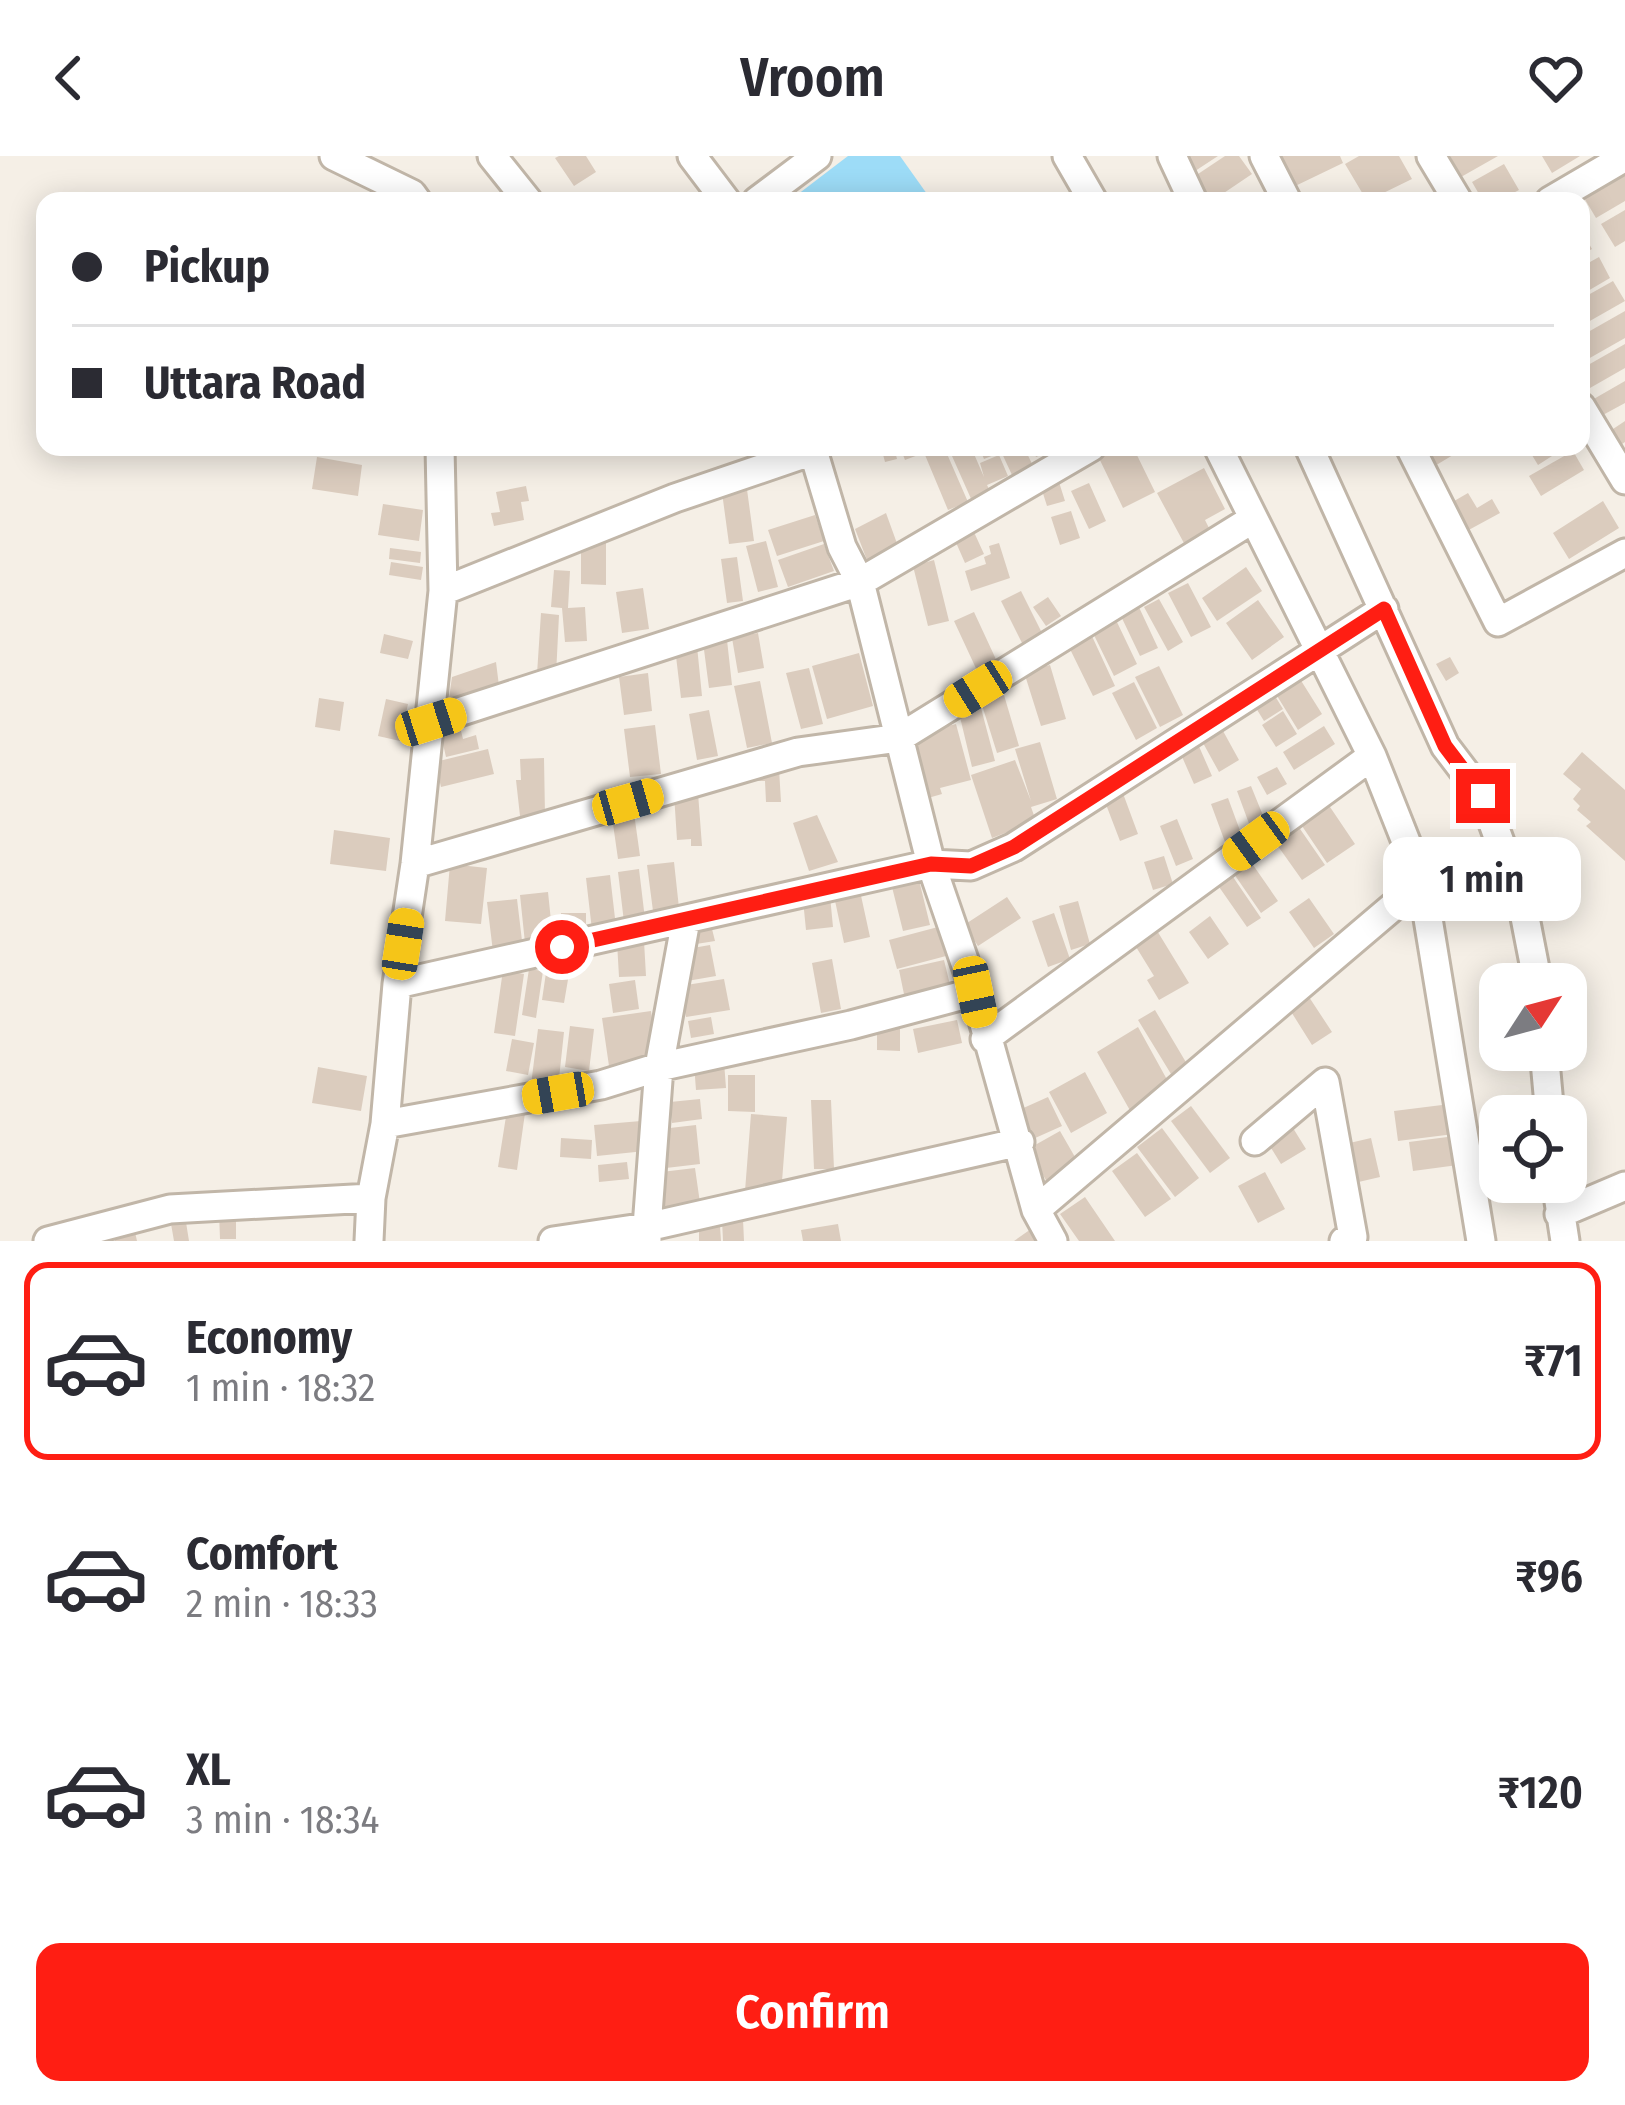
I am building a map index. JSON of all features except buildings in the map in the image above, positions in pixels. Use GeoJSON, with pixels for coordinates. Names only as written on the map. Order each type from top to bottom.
{"type":"FeatureCollection","features":[{"type":"Feature","properties":{"kind":"street"},"geometry":{"type":"LineString","coordinates":[[334,156],[408,192]]}},
{"type":"Feature","properties":{"kind":"street"},"geometry":{"type":"LineString","coordinates":[[493,156],[521,192]]}},
{"type":"Feature","properties":{"kind":"street"},"geometry":{"type":"LineString","coordinates":[[692,156],[719,192]]}},
{"type":"Feature","properties":{"kind":"street"},"geometry":{"type":"LineString","coordinates":[[769,192],[817,156]]}},
{"type":"Feature","properties":{"kind":"street"},"geometry":{"type":"LineString","coordinates":[[1067,156],[1088,192]]}},
{"type":"Feature","properties":{"kind":"street"},"geometry":{"type":"LineString","coordinates":[[1172,156],[1189,192]]}},
{"type":"Feature","properties":{"kind":"street"},"geometry":{"type":"LineString","coordinates":[[1264,156],[1282,192]]}},
{"type":"Feature","properties":{"kind":"street"},"geometry":{"type":"LineString","coordinates":[[1431,156],[1453,192]]}},
{"type":"Feature","properties":{"kind":"street"},"geometry":{"type":"LineString","coordinates":[[1565,192],[1625,157]]}},
{"type":"Feature","properties":{"kind":"street"},"geometry":{"type":"LineString","coordinates":[[1590,422],[1625,480]]}},
{"type":"Feature","properties":{"kind":"street"},"geometry":{"type":"LineString","coordinates":[[369,1241],[370,1198],[385,1124],[443,591],[440,456]]}},
{"type":"Feature","properties":{"kind":"street"},"geometry":{"type":"LineString","coordinates":[[443,591],[793,456]]}},
{"type":"Feature","properties":{"kind":"street"},"geometry":{"type":"LineString","coordinates":[[815,456],[842,547],[860,582],[931,864],[975,992],[1036,1210],[1053,1241]]}},
{"type":"Feature","properties":{"kind":"street"},"geometry":{"type":"LineString","coordinates":[[431,722],[860,582],[1076,456]]}},
{"type":"Feature","properties":{"kind":"street"},"geometry":{"type":"LineString","coordinates":[[1222,456],[1372,756],[1422,882],[1480,1241]]}},
{"type":"Feature","properties":{"kind":"street"},"geometry":{"type":"LineString","coordinates":[[1313,456],[1445,746],[1483,796],[1522,902],[1534,963]]}},
{"type":"Feature","properties":{"kind":"street"},"geometry":{"type":"LineString","coordinates":[[1415,456],[1498,622],[1625,553]]}},
{"type":"Feature","properties":{"kind":"street"},"geometry":{"type":"LineString","coordinates":[[415,864],[798,752],[899,738],[1253,519]]}},
{"type":"Feature","properties":{"kind":"street"},"geometry":{"type":"LineString","coordinates":[[397,984],[931,864],[971,866],[1014,847],[1384,609]]}},
{"type":"Feature","properties":{"kind":"street"},"geometry":{"type":"LineString","coordinates":[[985,1040],[1372,756]]}},
{"type":"Feature","properties":{"kind":"street"},"geometry":{"type":"LineString","coordinates":[[1036,1210],[1422,882]]}},
{"type":"Feature","properties":{"kind":"street"},"geometry":{"type":"LineString","coordinates":[[647,1234],[659,1067],[686,920]]}},
{"type":"Feature","properties":{"kind":"street"},"geometry":{"type":"LineString","coordinates":[[385,1124],[601,1085],[975,992]]}},
{"type":"Feature","properties":{"kind":"street"},"geometry":{"type":"LineString","coordinates":[[1255,1141],[1325,1082],[1353,1237],[1345,1241]]}},
{"type":"Feature","properties":{"kind":"street"},"geometry":{"type":"LineString","coordinates":[[553,1241],[647,1234],[1020,1142]]}},
{"type":"Feature","properties":{"kind":"street"},"geometry":{"type":"LineString","coordinates":[[1562,1227],[1625,1186]]}},
{"type":"Feature","properties":{"kind":"street"},"geometry":{"type":"LineString","coordinates":[[48,1241],[170,1209],[370,1198]]}},
{"type":"Feature","properties":{"kind":"water"},"geometry":{"type":"Polygon","coordinates":[[[848,156],[900,156],[926,192],[801,192],[848,156]]]}},
{"type":"Feature","properties":{"kind":"route"},"geometry":{"type":"LineString","coordinates":[[562,947],[931,864],[971,866],[1014,847],[1384,609],[1445,746],[1483,796]]}}]}
